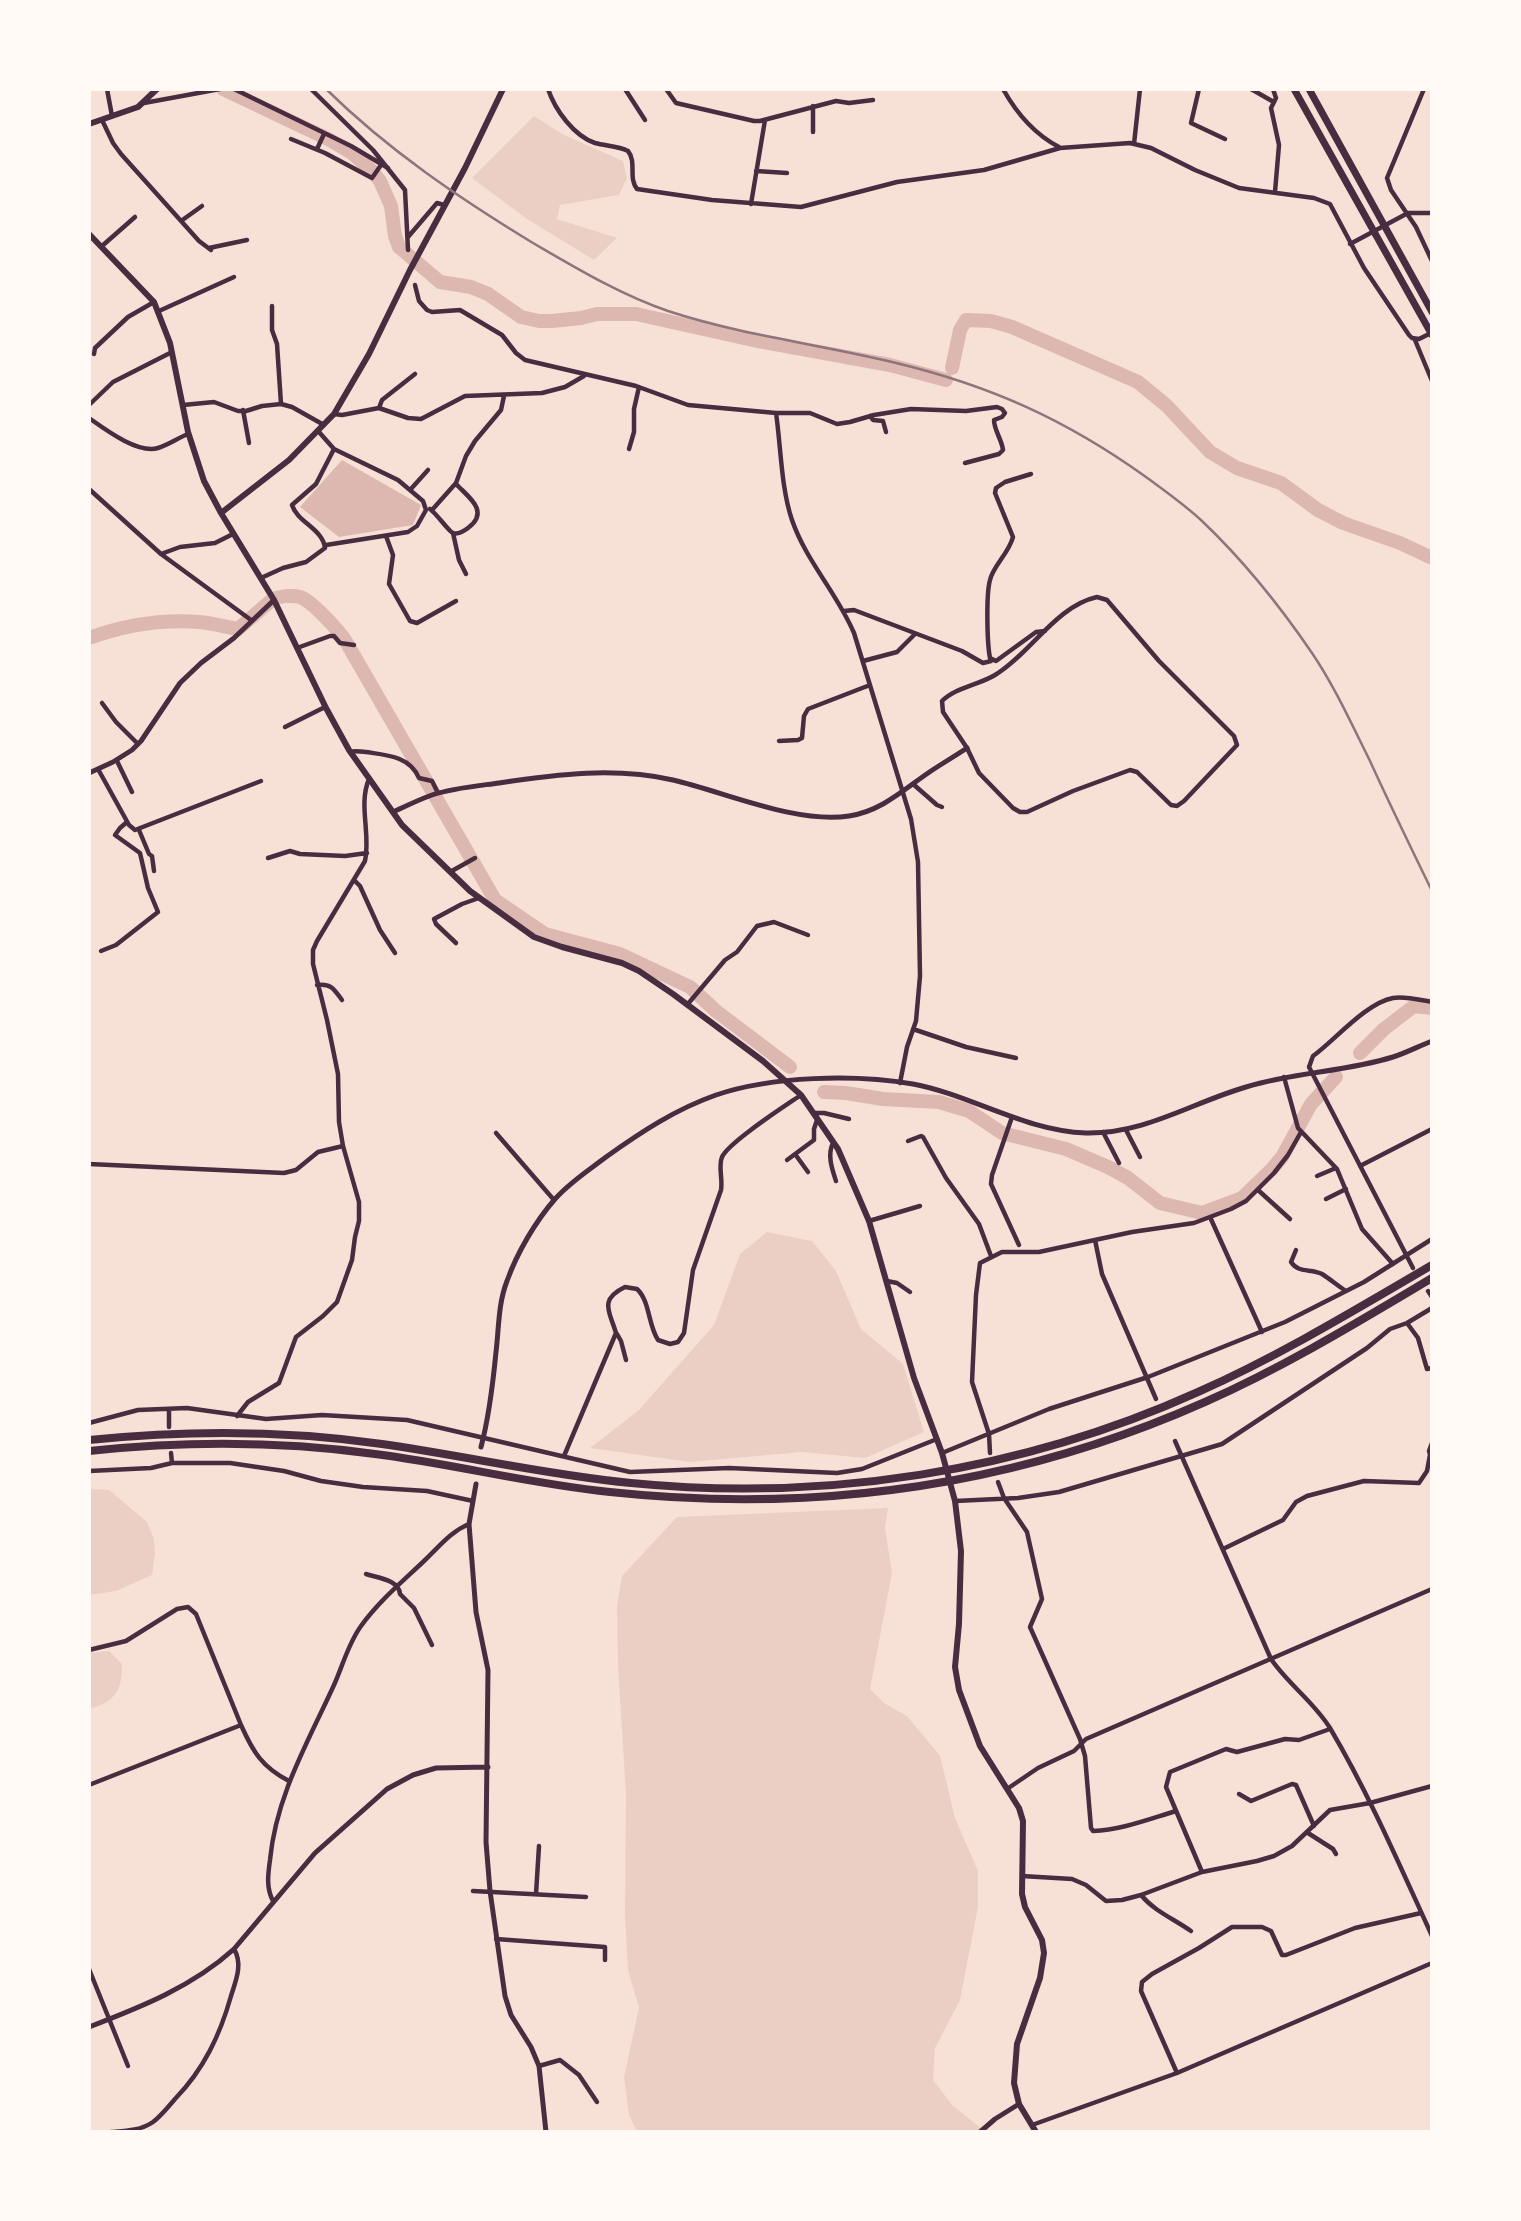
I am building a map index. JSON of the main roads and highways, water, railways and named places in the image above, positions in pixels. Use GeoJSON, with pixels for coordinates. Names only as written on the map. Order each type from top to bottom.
{"type":"FeatureCollection","features":[{"type":"Feature","properties":{"kind":"highway"},"geometry":{"type":"LineString","coordinates":[[1294,89],[1431,334]]}},
{"type":"Feature","properties":{"kind":"highway"},"geometry":{"type":"LineString","coordinates":[[1309,89],[1432,312]]}},
{"type":"Feature","properties":{"kind":"highway"},"geometry":{"type":"LineString","coordinates":[[89,1440],[185,1433],[292,1434],[381,1444],[605,1480],[674,1487],[737,1490],[891,1480],[937,1473],[1066,1442],[1189,1396],[1305,1339],[1432,1265]]}},
{"type":"Feature","properties":{"kind":"highway"},"geometry":{"type":"LineString","coordinates":[[89,1451],[255,1444],[379,1454],[604,1492],[676,1498],[739,1501],[867,1494],[962,1480],[1071,1452],[1162,1420],[1311,1349],[1432,1278]]}},
{"type":"Feature","properties":{"kind":"main road"},"geometry":{"type":"LineString","coordinates":[[89,124],[144,103],[157,89]]}},
{"type":"Feature","properties":{"kind":"main road"},"geometry":{"type":"LineString","coordinates":[[220,513],[289,460],[334,415],[369,354],[503,89]]}},
{"type":"Feature","properties":{"kind":"main road"},"geometry":{"type":"LineString","coordinates":[[89,234],[154,302],[172,352],[189,434],[204,481],[220,513],[274,600],[350,752],[402,825],[479,898],[534,937],[622,963],[639,971],[687,1005],[788,1082],[801,1095],[833,1143],[869,1221],[914,1378],[942,1453],[955,1502],[961,1551],[956,1676],[980,1746],[1018,1808],[1023,1821],[1022,1876],[1025,1908],[1042,1940],[1044,1953],[1040,1978],[1017,2044],[1014,2083],[1018,2104],[1034,2128]]}},
{"type":"Feature","properties":{"kind":"waterway"},"geometry":{"type":"LineString","coordinates":[[223,89],[352,153],[380,181],[391,206],[399,247],[440,282],[471,287],[488,294],[521,317],[552,321],[597,314],[636,314],[753,340],[890,365],[946,380]]}},
{"type":"Feature","properties":{"kind":"waterway"},"geometry":{"type":"LineString","coordinates":[[952,368],[960,330],[966,320],[991,321],[1012,327],[1138,382],[1167,406],[1210,452],[1237,468],[1281,483],[1318,510],[1343,523],[1400,543],[1432,558]]}},
{"type":"Feature","properties":{"kind":"waterway"},"geometry":{"type":"LineString","coordinates":[[89,638],[130,626],[171,621],[238,629],[273,599],[290,596],[305,600],[324,616],[345,640],[495,900],[545,934],[620,954],[690,987],[716,1011],[790,1067]]}},
{"type":"Feature","properties":{"kind":"waterway"},"geometry":{"type":"LineString","coordinates":[[1360,1053],[1384,1029],[1414,1006],[1432,1008]]}},
{"type":"Feature","properties":{"kind":"waterway"},"geometry":{"type":"LineString","coordinates":[[824,1092],[939,1102],[969,1111],[1002,1133],[1066,1149],[1108,1167],[1128,1178],[1160,1203],[1202,1213],[1242,1198],[1271,1170],[1282,1157],[1311,1104],[1336,1077]]}},
{"type":"Feature","properties":{"kind":"railway"},"geometry":{"type":"LineString","coordinates":[[326,89],[399,153],[451,191],[533,243],[616,289],[650,305],[696,319],[892,362],[994,393],[1086,438],[1175,498],[1247,568],[1312,653],[1350,720],[1432,891]]}}]}
